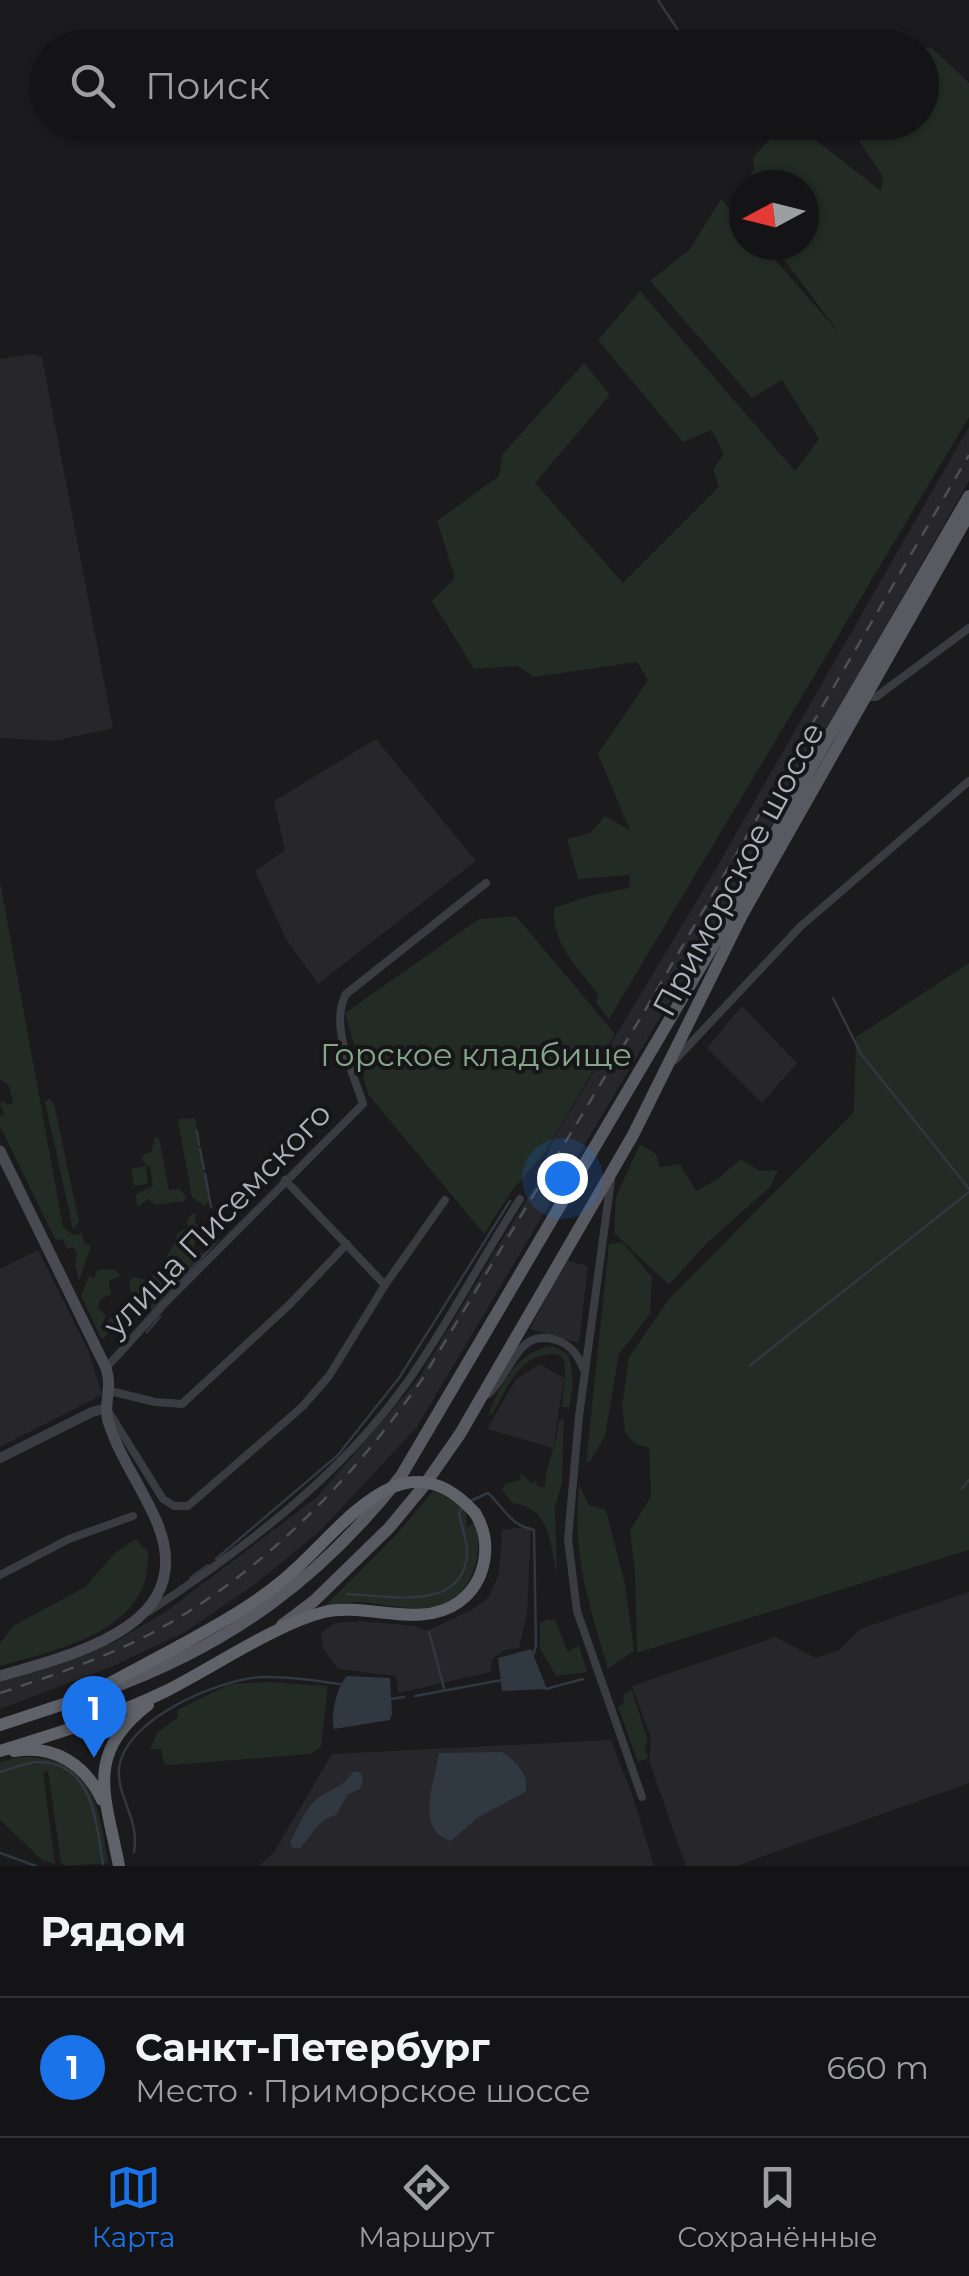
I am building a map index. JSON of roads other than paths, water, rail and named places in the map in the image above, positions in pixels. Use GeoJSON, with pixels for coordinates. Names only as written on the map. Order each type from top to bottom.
{"type":"FeatureCollection","features":[{"type":"Feature","properties":{"kind":"highway"},"geometry":{"type":"LineString","coordinates":[[82,1698],[230,1618],[282,1581],[366,1502],[387,1488],[419,1481],[442,1486],[453,1491],[475,1513],[485,1535],[484,1564],[475,1585],[454,1606],[422,1615],[356,1610],[321,1613],[260,1642]]}},
{"type":"Feature","properties":{"kind":"highway","name":"Приморское шоссе"},"geometry":{"type":"LineString","coordinates":[[0,1752],[166,1691],[260,1642]]}},
{"type":"Feature","properties":{"kind":"highway"},"geometry":{"type":"LineString","coordinates":[[119,1866],[103,1774],[108,1748],[124,1726],[166,1691]]}},
{"type":"Feature","properties":{"kind":"highway","name":"Приморское шоссе"},"geometry":{"type":"LineString","coordinates":[[0,1725],[82,1698]]}},
{"type":"Feature","properties":{"kind":"highway"},"geometry":{"type":"LineString","coordinates":[[0,1752],[38,1751],[76,1764],[96,1786],[109,1816]]}},
{"type":"Feature","properties":{"kind":"main road","name":"Приморское шоссе"},"geometry":{"type":"LineString","coordinates":[[82,1698],[147,1675],[238,1629],[289,1593],[373,1511],[427,1435],[969,496]]}},
{"type":"Feature","properties":{"kind":"main road","name":"Приморское шоссе"},"geometry":{"type":"LineString","coordinates":[[260,1642],[314,1601],[389,1528],[423,1487],[480,1400],[633,1135],[742,915],[969,514]]}},
{"type":"Feature","properties":{"kind":"main road"},"geometry":{"type":"LineString","coordinates":[[613,1118],[620,1115],[630,1119],[633,1135]]}},
{"type":"Feature","properties":{"kind":"main road"},"geometry":{"type":"LineString","coordinates":[[0,1152],[106,1368],[110,1391],[108,1420],[160,1529],[165,1555],[158,1596],[144,1615],[84,1649],[0,1676]]}},
{"type":"Feature","properties":{"kind":"street"},"geometry":{"type":"LineString","coordinates":[[863,697],[876,697],[969,628]]}},
{"type":"Feature","properties":{"kind":"street"},"geometry":{"type":"LineString","coordinates":[[663,1069],[823,905],[969,782]]}},
{"type":"Feature","properties":{"kind":"street","name":"улица Писемского"},"geometry":{"type":"LineString","coordinates":[[106,1368],[363,1104],[340,1027],[338,1008],[346,994],[486,883]]}},
{"type":"Feature","properties":{"kind":"street"},"geometry":{"type":"LineString","coordinates":[[612,1170],[584,1371],[568,1538],[572,1590],[642,1798]]}},
{"type":"Feature","properties":{"kind":"street"},"geometry":{"type":"LineString","coordinates":[[285,1180],[385,1284]]}},
{"type":"Feature","properties":{"kind":"street"},"geometry":{"type":"LineString","coordinates":[[144,1615],[234,1554],[344,1460],[407,1382],[520,1199]]}},
{"type":"Feature","properties":{"kind":"street"},"geometry":{"type":"LineString","coordinates":[[0,1458],[92,1412],[108,1408],[164,1499],[174,1506],[188,1506],[302,1407],[329,1376],[385,1284],[445,1200]]}},
{"type":"Feature","properties":{"kind":"street"},"geometry":{"type":"LineString","coordinates":[[110,1391],[182,1404],[289,1305],[347,1244]]}},
{"type":"Feature","properties":{"kind":"street"},"geometry":{"type":"LineString","coordinates":[[480,1400],[496,1388],[518,1349],[540,1338],[562,1342],[579,1358],[584,1371]]}},
{"type":"Feature","properties":{"kind":"street"},"geometry":{"type":"LineString","coordinates":[[0,1576],[68,1539],[133,1516]]}},
{"type":"Feature","properties":{"kind":"street"},"geometry":{"type":"LineString","coordinates":[[164,1577],[168,1587],[181,1590]]}},
{"type":"Feature","properties":{"kind":"waterway"},"geometry":{"type":"LineString","coordinates":[[658,0],[678,30]]}},
{"type":"Feature","properties":{"kind":"waterway"},"geometry":{"type":"LineString","coordinates":[[833,998],[861,1054],[969,1189]]}},
{"type":"Feature","properties":{"kind":"waterway"},"geometry":{"type":"LineString","coordinates":[[197,1131],[199,1145]]}},
{"type":"Feature","properties":{"kind":"waterway"},"geometry":{"type":"LineString","coordinates":[[200,1149],[204,1169]]}},
{"type":"Feature","properties":{"kind":"waterway"},"geometry":{"type":"LineString","coordinates":[[205,1174],[211,1207]]}},
{"type":"Feature","properties":{"kind":"waterway"},"geometry":{"type":"LineString","coordinates":[[749,1366],[969,1192]]}},
{"type":"Feature","properties":{"kind":"waterway"},"geometry":{"type":"LineString","coordinates":[[216,1559],[338,1455],[399,1378],[510,1201]]}},
{"type":"Feature","properties":{"kind":"waterway"},"geometry":{"type":"LineString","coordinates":[[125,1342],[218,1240]]}},
{"type":"Feature","properties":{"kind":"waterway"},"geometry":{"type":"LineString","coordinates":[[147,1332],[160,1317]]}},
{"type":"Feature","properties":{"kind":"waterway"},"geometry":{"type":"LineString","coordinates":[[962,1489],[969,1480]]}},
{"type":"Feature","properties":{"kind":"waterway"},"geometry":{"type":"LineString","coordinates":[[468,1502],[488,1493],[513,1520],[534,1530],[536,1646],[532,1657]]}},
{"type":"Feature","properties":{"kind":"waterway"},"geometry":{"type":"LineString","coordinates":[[347,1594],[421,1597],[453,1585],[463,1572],[467,1552],[459,1513],[462,1507]]}},
{"type":"Feature","properties":{"kind":"waterway"},"geometry":{"type":"LineString","coordinates":[[190,1578],[208,1565]]}},
{"type":"Feature","properties":{"kind":"waterway"},"geometry":{"type":"LineString","coordinates":[[429,1632],[444,1688]]}},
{"type":"Feature","properties":{"kind":"waterway"},"geometry":{"type":"LineString","coordinates":[[134,1852],[134,1829],[121,1790],[119,1769],[124,1751],[154,1719],[198,1694],[243,1680],[281,1677],[340,1684]]}},
{"type":"Feature","properties":{"kind":"waterway"},"geometry":{"type":"LineString","coordinates":[[546,1689],[583,1679]]}},
{"type":"Feature","properties":{"kind":"waterway"},"geometry":{"type":"LineString","coordinates":[[415,1696],[502,1680]]}},
{"type":"Feature","properties":{"kind":"waterway"},"geometry":{"type":"LineString","coordinates":[[390,1699],[404,1697]]}},
{"type":"Feature","properties":{"kind":"waterway"},"geometry":{"type":"LineString","coordinates":[[0,1772],[38,1762],[71,1772],[89,1798],[103,1864]]}},
{"type":"Feature","properties":{"kind":"waterway"},"geometry":{"type":"LineString","coordinates":[[0,1853],[36,1866]]}},
{"type":"Feature","properties":{"kind":"railway"},"geometry":{"type":"LineString","coordinates":[[0,1693],[132,1643],[230,1583],[302,1522],[395,1416],[423,1378],[644,1012],[969,455]]}},
{"type":"Feature","properties":{"kind":"place","name":"Санкт-Петербург"},"geometry":{"type":"Point","coordinates":[94,1758]}},
{"type":"Feature","properties":{"kind":"park label","name":"Горское кладбище"},"geometry":{"type":"Point","coordinates":[476,1054]}}]}
